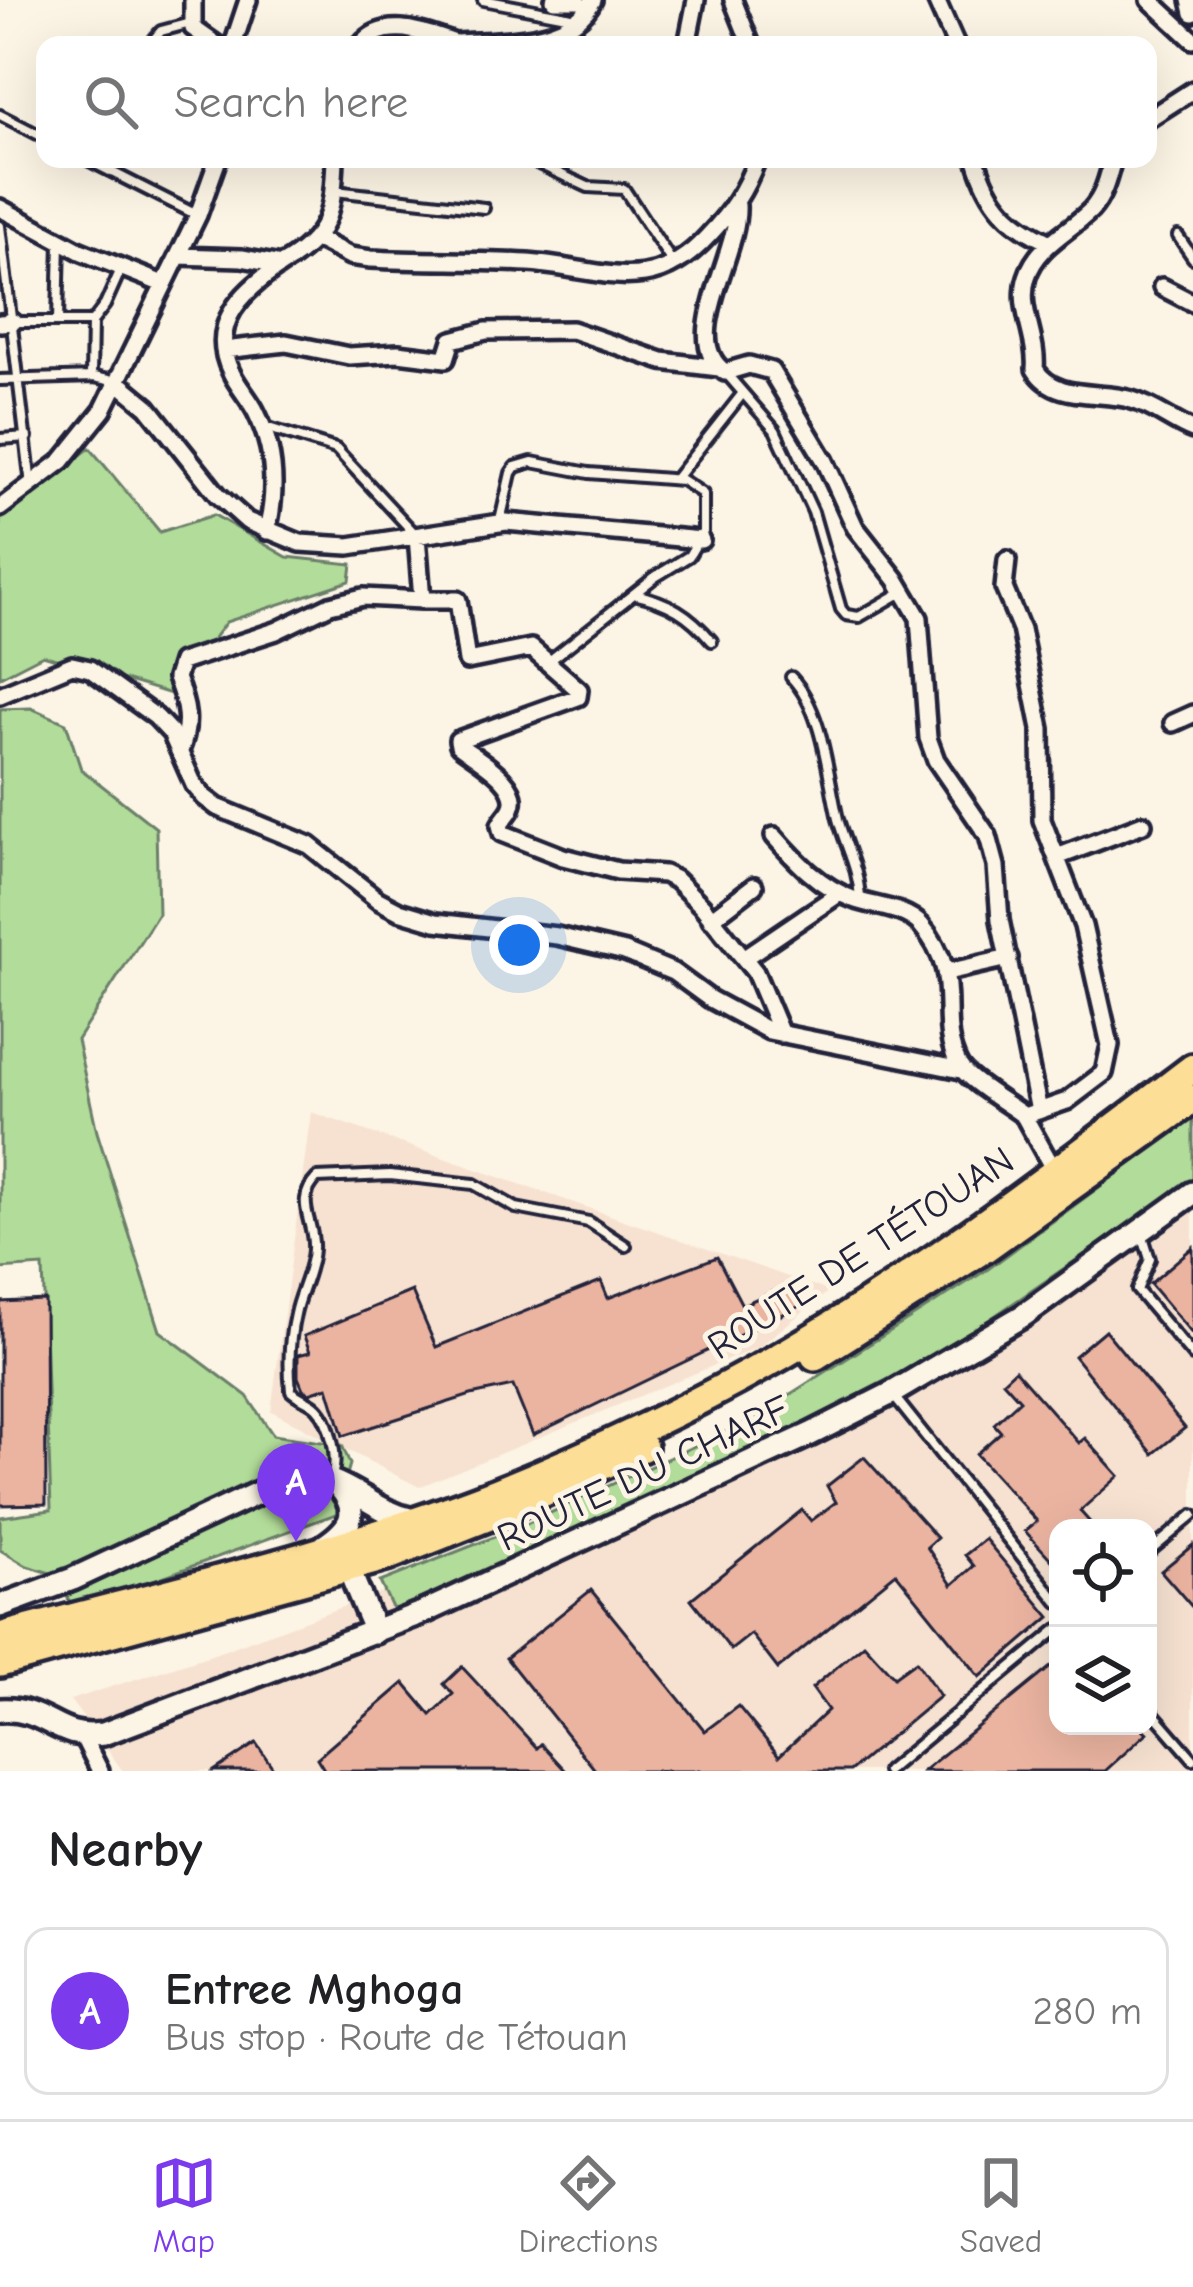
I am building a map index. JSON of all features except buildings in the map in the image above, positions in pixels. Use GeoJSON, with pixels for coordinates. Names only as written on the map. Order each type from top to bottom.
{"type":"FeatureCollection","features":[{"type":"Feature","properties":{"kind":"highway","name":"ROUTE DE TÉTOUAN"},"geometry":{"type":"LineString","coordinates":[[0,1663],[108,1620],[305,1559],[494,1492],[590,1452],[770,1362],[883,1293],[1193,1068]]}},
{"type":"Feature","properties":{"kind":"highway","name":"ROUTE DE TÉTOUAN"},"geometry":{"type":"LineString","coordinates":[[0,1636],[108,1620],[349,1570],[610,1464],[845,1340],[1041,1209],[1193,1099]]}},
{"type":"Feature","properties":{"kind":"street"},"geometry":{"type":"LineString","coordinates":[[193,0],[190,23],[202,36]]}},
{"type":"Feature","properties":{"kind":"street"},"geometry":{"type":"LineString","coordinates":[[235,36],[248,0]]}},
{"type":"Feature","properties":{"kind":"street"},"geometry":{"type":"LineString","coordinates":[[554,0],[577,0]]}},
{"type":"Feature","properties":{"kind":"street"},"geometry":{"type":"LineString","coordinates":[[530,36],[579,19],[593,0]]}},
{"type":"Feature","properties":{"kind":"street"},"geometry":{"type":"LineString","coordinates":[[690,36],[696,0]]}},
{"type":"Feature","properties":{"kind":"street"},"geometry":{"type":"LineString","coordinates":[[733,0],[747,36]]}},
{"type":"Feature","properties":{"kind":"street"},"geometry":{"type":"LineString","coordinates":[[1150,0],[1193,40]]}},
{"type":"Feature","properties":{"kind":"street"},"geometry":{"type":"LineString","coordinates":[[1190,0],[1193,13]]}},
{"type":"Feature","properties":{"kind":"street"},"geometry":{"type":"LineString","coordinates":[[939,1],[953,36]]}},
{"type":"Feature","properties":{"kind":"street"},"geometry":{"type":"LineString","coordinates":[[370,36],[390,28],[424,36]]}},
{"type":"Feature","properties":{"kind":"street"},"geometry":{"type":"LineString","coordinates":[[1157,113],[1193,90]]}},
{"type":"Feature","properties":{"kind":"street"},"geometry":{"type":"LineString","coordinates":[[0,508],[62,461],[119,383],[198,215],[215,168]]}},
{"type":"Feature","properties":{"kind":"street"},"geometry":{"type":"LineString","coordinates":[[268,531],[274,482],[261,426],[231,373],[224,338],[239,297],[317,239],[334,191],[334,168]]}},
{"type":"Feature","properties":{"kind":"street"},"geometry":{"type":"LineString","coordinates":[[722,370],[708,347],[708,316],[732,248],[737,205],[753,168]]}},
{"type":"Feature","properties":{"kind":"street"},"geometry":{"type":"LineString","coordinates":[[979,168],[1004,216],[1019,229],[1050,243]]}},
{"type":"Feature","properties":{"kind":"street"},"geometry":{"type":"LineString","coordinates":[[1110,168],[1091,210],[1033,263],[1024,292],[1038,375],[1068,392],[1138,401],[1193,430]]}},
{"type":"Feature","properties":{"kind":"street"},"geometry":{"type":"LineString","coordinates":[[317,239],[350,256],[370,260],[497,261],[623,276],[675,267],[737,205]]}},
{"type":"Feature","properties":{"kind":"street"},"geometry":{"type":"LineString","coordinates":[[0,208],[60,241],[163,284]]}},
{"type":"Feature","properties":{"kind":"street"},"geometry":{"type":"LineString","coordinates":[[178,256],[242,258],[280,266]]}},
{"type":"Feature","properties":{"kind":"street"},"geometry":{"type":"LineString","coordinates":[[1162,287],[1193,303]]}},
{"type":"Feature","properties":{"kind":"street"},"geometry":{"type":"LineString","coordinates":[[224,350],[286,344],[349,356],[398,353],[446,359],[454,338],[533,328],[572,330],[662,361],[722,370],[755,364],[771,371],[824,461],[855,527],[919,618],[928,739],[936,760],[988,836],[1032,1113],[1055,1172]]}},
{"type":"Feature","properties":{"kind":"street"},"geometry":{"type":"LineString","coordinates":[[119,383],[148,406],[218,495],[248,521],[300,542],[349,546],[500,523],[700,540]]}},
{"type":"Feature","properties":{"kind":"street"},"geometry":{"type":"LineString","coordinates":[[417,536],[422,600]]}},
{"type":"Feature","properties":{"kind":"street"},"geometry":{"type":"LineString","coordinates":[[1006,560],[1004,588],[1021,629],[1041,729],[1042,820],[1083,926],[1110,1053],[1104,1073],[1067,1101],[1032,1113]]}},
{"type":"Feature","properties":{"kind":"street"},"geometry":{"type":"LineString","coordinates":[[179,751],[188,728],[186,703],[175,674],[181,662],[363,597],[458,600],[467,662],[531,648],[578,686],[578,698],[458,740],[459,746],[508,784],[514,796],[500,825],[502,833],[563,857],[618,871],[664,874],[686,890],[755,972],[781,1034]]}},
{"type":"Feature","properties":{"kind":"street"},"geometry":{"type":"LineString","coordinates":[[0,695],[72,665],[90,669],[171,733],[194,785],[218,807],[309,845],[399,911],[436,922],[557,937],[626,952],[673,972],[734,1014],[781,1034],[961,1070],[1032,1113]]}},
{"type":"Feature","properties":{"kind":"street"},"geometry":{"type":"LineString","coordinates":[[1173,723],[1193,714]]}},
{"type":"Feature","properties":{"kind":"street"},"geometry":{"type":"LineString","coordinates":[[1058,857],[1143,824]]}},
{"type":"Feature","properties":{"kind":"street"},"geometry":{"type":"LineString","coordinates":[[774,836],[812,875],[839,893],[914,919],[947,972],[952,1047],[961,1070]]}},
{"type":"Feature","properties":{"kind":"street"},"geometry":{"type":"LineString","coordinates":[[711,919],[754,886]]}},
{"type":"Feature","properties":{"kind":"street"},"geometry":{"type":"LineString","coordinates":[[744,958],[839,893]]}},
{"type":"Feature","properties":{"kind":"street"},"geometry":{"type":"LineString","coordinates":[[947,972],[1009,958]]}},
{"type":"Feature","properties":{"kind":"street","name":"ROUTE DU CHARF"},"geometry":{"type":"LineString","coordinates":[[83,1737],[104,1734],[375,1632],[892,1393],[1024,1315],[1193,1193]]}},
{"type":"Feature","properties":{"kind":"street"},"geometry":{"type":"LineString","coordinates":[[5,1600],[73,1580],[294,1476],[330,1478],[380,1510],[413,1520]]}},
{"type":"Feature","properties":{"kind":"street"},"geometry":{"type":"LineString","coordinates":[[305,1559],[345,1532],[351,1520],[349,1499],[330,1478]]}},
{"type":"Feature","properties":{"kind":"street"},"geometry":{"type":"LineString","coordinates":[[349,1570],[375,1632]]}},
{"type":"Feature","properties":{"kind":"street"},"geometry":{"type":"LineString","coordinates":[[0,1710],[37,1713],[65,1733],[83,1737],[100,1771]]}},
{"type":"Feature","properties":{"kind":"lane"},"geometry":{"type":"LineString","coordinates":[[483,0],[579,19]]}},
{"type":"Feature","properties":{"kind":"lane"},"geometry":{"type":"LineString","coordinates":[[157,36],[190,23]]}},
{"type":"Feature","properties":{"kind":"lane"},"geometry":{"type":"LineString","coordinates":[[0,115],[36,133]]}},
{"type":"Feature","properties":{"kind":"lane"},"geometry":{"type":"LineString","coordinates":[[104,168],[198,215]]}},
{"type":"Feature","properties":{"kind":"lane"},"geometry":{"type":"LineString","coordinates":[[547,168],[588,187],[624,189],[675,267]]}},
{"type":"Feature","properties":{"kind":"lane"},"geometry":{"type":"LineString","coordinates":[[334,191],[484,208]]}},
{"type":"Feature","properties":{"kind":"lane"},"geometry":{"type":"LineString","coordinates":[[0,226],[7,322],[32,487]]}},
{"type":"Feature","properties":{"kind":"lane"},"geometry":{"type":"LineString","coordinates":[[1178,236],[1193,258]]}},
{"type":"Feature","properties":{"kind":"lane"},"geometry":{"type":"LineString","coordinates":[[58,321],[60,241]]}},
{"type":"Feature","properties":{"kind":"lane"},"geometry":{"type":"LineString","coordinates":[[91,377],[92,322],[121,269]]}},
{"type":"Feature","properties":{"kind":"lane"},"geometry":{"type":"LineString","coordinates":[[7,322],[92,322]]}},
{"type":"Feature","properties":{"kind":"lane"},"geometry":{"type":"LineString","coordinates":[[722,370],[775,430],[795,470],[813,512],[841,609],[859,617],[904,591]]}},
{"type":"Feature","properties":{"kind":"lane"},"geometry":{"type":"LineString","coordinates":[[0,380],[91,377],[119,383]]}},
{"type":"Feature","properties":{"kind":"lane"},"geometry":{"type":"LineString","coordinates":[[675,479],[743,393]]}},
{"type":"Feature","properties":{"kind":"lane"},"geometry":{"type":"LineString","coordinates":[[261,426],[336,449],[417,536]]}},
{"type":"Feature","properties":{"kind":"lane"},"geometry":{"type":"LineString","coordinates":[[0,439],[27,437]]}},
{"type":"Feature","properties":{"kind":"lane"},"geometry":{"type":"LineString","coordinates":[[500,523],[511,473],[532,462],[675,479],[690,482],[703,494],[700,540],[680,565],[655,577],[547,663]]}},
{"type":"Feature","properties":{"kind":"lane"},"geometry":{"type":"LineString","coordinates":[[634,594],[668,602],[686,613],[712,641]]}},
{"type":"Feature","properties":{"kind":"lane"},"geometry":{"type":"LineString","coordinates":[[791,677],[806,700],[826,762],[839,822],[860,874],[860,901]]}},
{"type":"Feature","properties":{"kind":"lane"},"geometry":{"type":"LineString","coordinates":[[330,1478],[337,1468],[326,1427],[317,1407],[291,1391],[288,1360],[295,1314],[314,1252],[304,1201],[317,1178],[390,1175],[474,1184],[516,1208],[589,1222],[626,1246]]}},
{"type":"Feature","properties":{"kind":"lane"},"geometry":{"type":"LineString","coordinates":[[1141,1232],[1150,1259],[1137,1291],[1193,1356]]}},
{"type":"Feature","properties":{"kind":"lane"},"geometry":{"type":"LineString","coordinates":[[892,1393],[1049,1591]]}},
{"type":"Feature","properties":{"kind":"lane"},"geometry":{"type":"LineString","coordinates":[[1157,1545],[1193,1515]]}},
{"type":"Feature","properties":{"kind":"lane"},"geometry":{"type":"LineString","coordinates":[[887,1771],[1049,1636]]}},
{"type":"Feature","properties":{"kind":"lane"},"geometry":{"type":"LineString","coordinates":[[1157,1717],[1193,1759]]}},
{"type":"Feature","properties":{"kind":"shaded area"},"geometry":{"type":"Polygon","coordinates":[[[311,1112],[829,1291],[759,1347],[419,1487],[271,1411],[311,1112]]]}},
{"type":"Feature","properties":{"kind":"shaded area"},"geometry":{"type":"Polygon","coordinates":[[[1193,1199],[1193,1771],[123,1771],[70,1700],[214,1654],[881,1409],[1123,1261],[1193,1199]]]}},
{"type":"Feature","properties":{"kind":"green space"},"geometry":{"type":"Polygon","coordinates":[[[90,448],[160,532],[214,515],[287,557],[352,564],[350,581],[226,622],[171,694],[43,655],[0,677],[0,515],[90,448]]]}},
{"type":"Feature","properties":{"kind":"green space"},"geometry":{"type":"Polygon","coordinates":[[[31,708],[66,723],[81,769],[156,828],[158,914],[77,1040],[97,1132],[160,1331],[247,1396],[273,1435],[342,1445],[350,1464],[336,1514],[74,1609],[54,1574],[27,1566],[0,1550],[0,1517],[51,1510],[43,1266],[0,1269],[0,709],[31,708]]]}},
{"type":"Feature","properties":{"kind":"green space"},"geometry":{"type":"Polygon","coordinates":[[[1193,1118],[1193,1180],[948,1348],[773,1439],[540,1548],[393,1610],[380,1582],[522,1526],[748,1421],[988,1269],[1193,1118]]]}},
{"type":"Feature","properties":{"kind":"place","name":"Entree Mghoga"},"geometry":{"type":"Point","coordinates":[296,1542]}}]}
